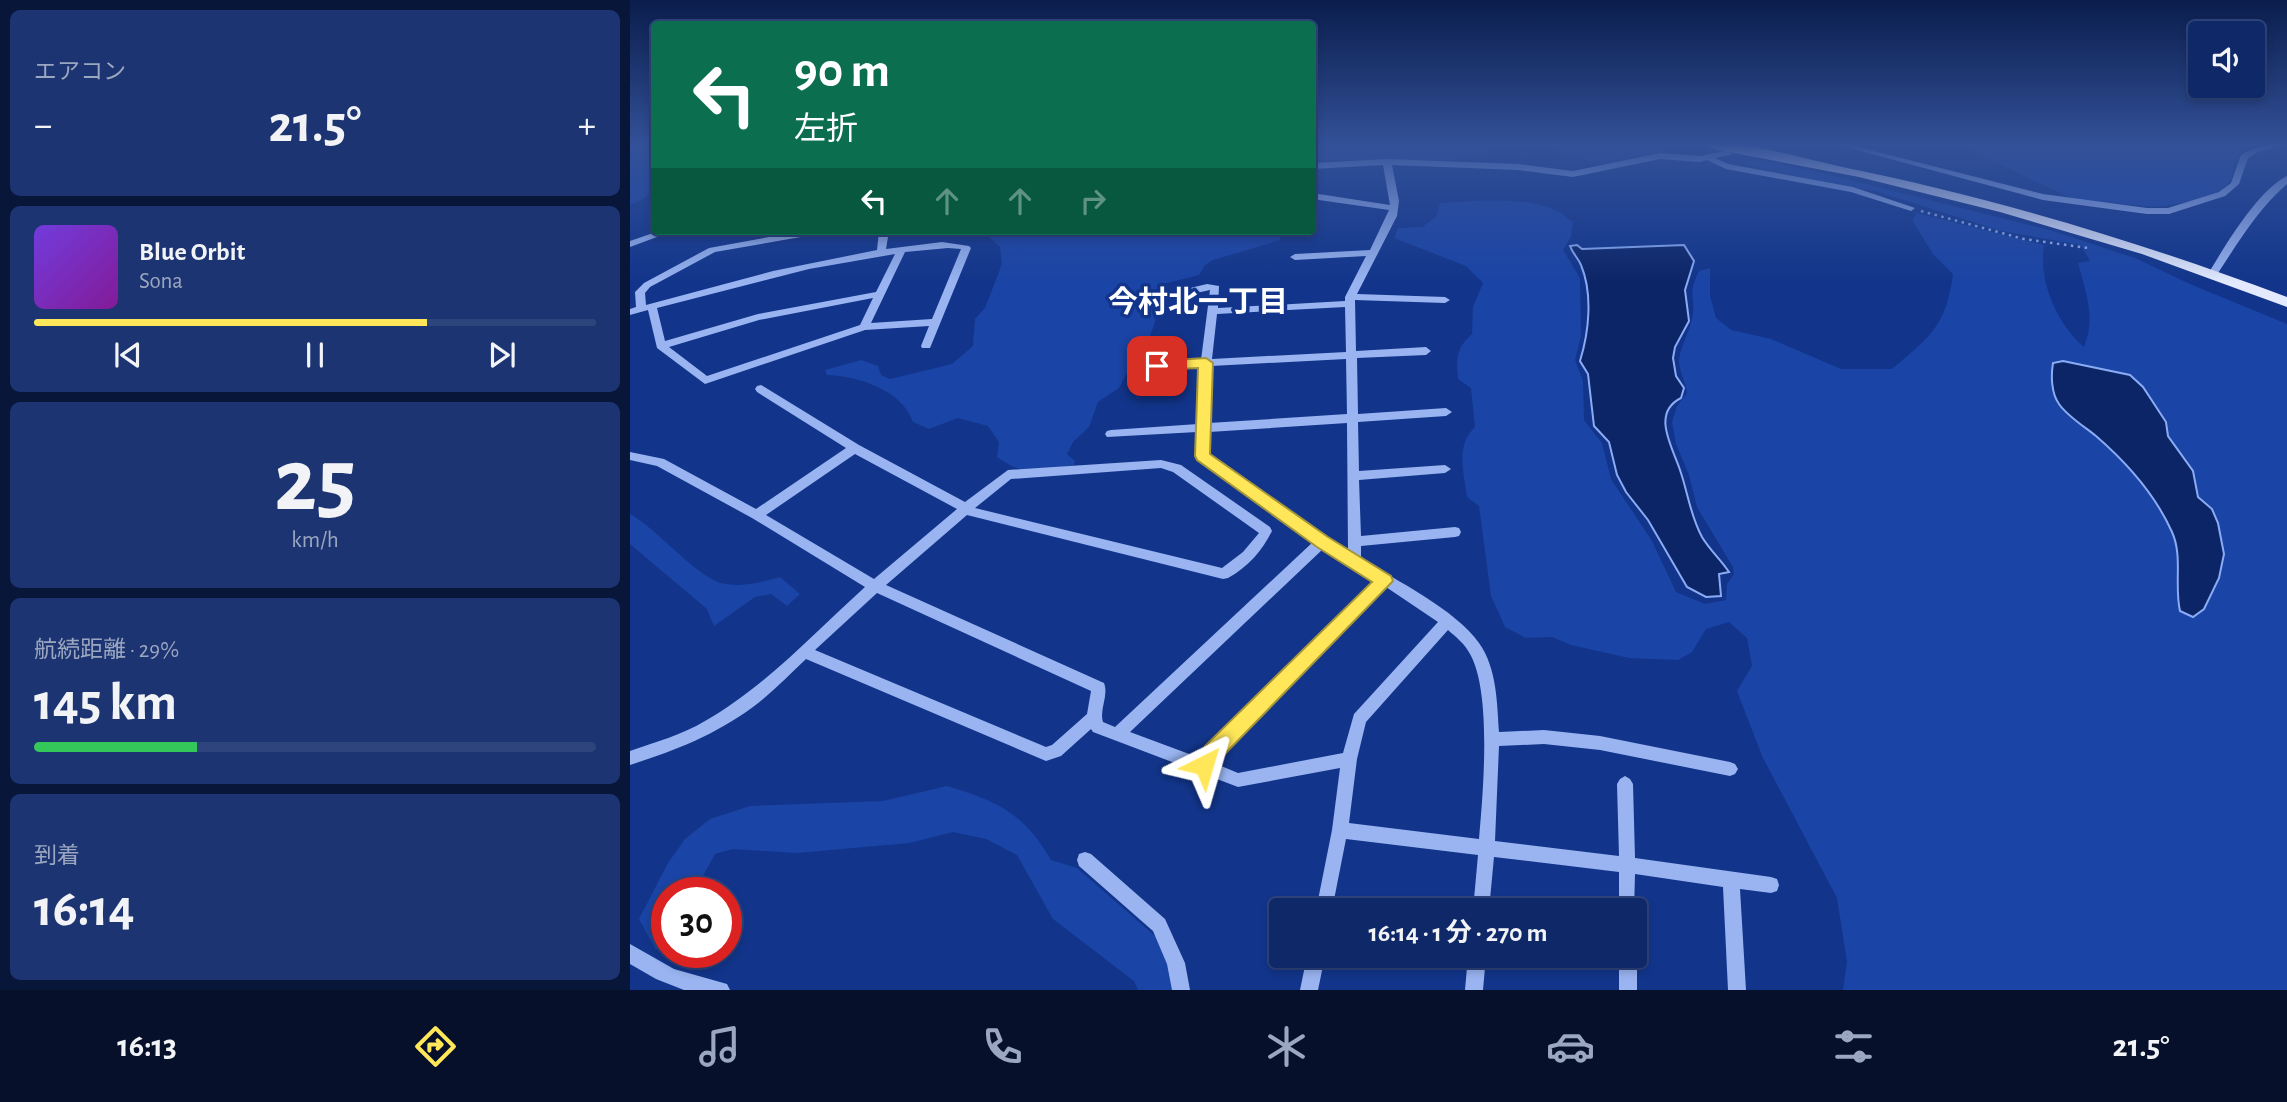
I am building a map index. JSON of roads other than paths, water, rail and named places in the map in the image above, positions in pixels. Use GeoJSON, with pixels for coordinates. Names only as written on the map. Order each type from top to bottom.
{"type":"FeatureCollection","features":[{"type":"Feature","properties":{"kind":"main road"},"geometry":{"type":"LineString","coordinates":[[1931,191],[2050,221],[2213,274],[2287,302]]}},
{"type":"Feature","properties":{"kind":"street"},"geometry":{"type":"LineString","coordinates":[[1355,562],[1350,301],[1371,253],[1392,216],[1395,201],[1393,191]]}},
{"type":"Feature","properties":{"kind":"street"},"geometry":{"type":"LineString","coordinates":[[1857,191],[1911,208]]}},
{"type":"Feature","properties":{"kind":"street"},"geometry":{"type":"LineString","coordinates":[[2020,191],[2042,197],[2147,211],[2169,211],[2226,191]]}},
{"type":"Feature","properties":{"kind":"street"},"geometry":{"type":"LineString","coordinates":[[2213,274],[2253,213],[2272,191]]}},
{"type":"Feature","properties":{"kind":"street"},"geometry":{"type":"LineString","coordinates":[[1316,197],[1393,208]]}},
{"type":"Feature","properties":{"kind":"street"},"geometry":{"type":"LineString","coordinates":[[630,244],[656,235]]}},
{"type":"Feature","properties":{"kind":"street"},"geometry":{"type":"LineString","coordinates":[[796,235],[712,250],[647,285],[640,292],[641,309],[661,346],[705,380],[864,327],[936,322]]}},
{"type":"Feature","properties":{"kind":"street"},"geometry":{"type":"LineString","coordinates":[[881,253],[883,235]]}},
{"type":"Feature","properties":{"kind":"street"},"geometry":{"type":"LineString","coordinates":[[641,309],[759,276],[902,249],[957,244],[966,248],[926,345]]}},
{"type":"Feature","properties":{"kind":"street"},"geometry":{"type":"LineString","coordinates":[[864,327],[902,249]]}},
{"type":"Feature","properties":{"kind":"street"},"geometry":{"type":"LineString","coordinates":[[1295,257],[1371,253]]}},
{"type":"Feature","properties":{"kind":"street"},"geometry":{"type":"LineString","coordinates":[[1173,295],[1207,287],[1215,288],[1206,363],[1202,456],[1322,542],[1447,621],[1476,649],[1487,686],[1492,739],[1482,898]]}},
{"type":"Feature","properties":{"kind":"street"},"geometry":{"type":"LineString","coordinates":[[661,346],[758,317],[880,294]]}},
{"type":"Feature","properties":{"kind":"street"},"geometry":{"type":"LineString","coordinates":[[1213,311],[1350,301],[1445,300]]}},
{"type":"Feature","properties":{"kind":"street"},"geometry":{"type":"LineString","coordinates":[[1132,367],[1426,351]]}},
{"type":"Feature","properties":{"kind":"street"},"geometry":{"type":"LineString","coordinates":[[630,758],[683,740],[727,716],[773,682],[875,586],[966,508],[1009,475],[1161,464],[1177,468],[1266,531],[1263,539],[1234,569],[1223,574],[974,513],[966,508],[855,448],[761,389]]}},
{"type":"Feature","properties":{"kind":"street"},"geometry":{"type":"LineString","coordinates":[[1111,434],[1446,412]]}},
{"type":"Feature","properties":{"kind":"street"},"geometry":{"type":"LineString","coordinates":[[756,515],[855,448]]}},
{"type":"Feature","properties":{"kind":"street"},"geometry":{"type":"LineString","coordinates":[[630,456],[660,462],[875,586],[1099,688],[1094,717],[1098,727],[1238,780],[1349,759]]}},
{"type":"Feature","properties":{"kind":"street"},"geometry":{"type":"LineString","coordinates":[[1354,476],[1445,469]]}},
{"type":"Feature","properties":{"kind":"street"},"geometry":{"type":"LineString","coordinates":[[1355,542],[1455,532]]}},
{"type":"Feature","properties":{"kind":"street"},"geometry":{"type":"LineString","coordinates":[[1118,734],[1322,542]]}},
{"type":"Feature","properties":{"kind":"street"},"geometry":{"type":"LineString","coordinates":[[1204,765],[1212,753],[1384,581]]}},
{"type":"Feature","properties":{"kind":"street"},"geometry":{"type":"LineString","coordinates":[[1326,898],[1340,830],[1349,759],[1359,719],[1447,621]]}},
{"type":"Feature","properties":{"kind":"street"},"geometry":{"type":"LineString","coordinates":[[805,652],[1046,754],[1056,751],[1094,717]]}},
{"type":"Feature","properties":{"kind":"street"},"geometry":{"type":"LineString","coordinates":[[1492,739],[1544,737],[1600,743],[1730,769]]}},
{"type":"Feature","properties":{"kind":"street"},"geometry":{"type":"LineString","coordinates":[[1625,784],[1627,898]]}},
{"type":"Feature","properties":{"kind":"street"},"geometry":{"type":"LineString","coordinates":[[1340,830],[1771,885]]}},
{"type":"Feature","properties":{"kind":"street"},"geometry":{"type":"LineString","coordinates":[[1085,860],[1159,925],[1176,963],[1181,990]]}},
{"type":"Feature","properties":{"kind":"street"},"geometry":{"type":"LineString","coordinates":[[1731,879],[1737,990]]}},
{"type":"Feature","properties":{"kind":"street"},"geometry":{"type":"LineString","coordinates":[[630,953],[653,970],[692,985],[721,990]]}},
{"type":"Feature","properties":{"kind":"street"},"geometry":{"type":"LineString","coordinates":[[1309,990],[1314,968]]}},
{"type":"Feature","properties":{"kind":"street"},"geometry":{"type":"LineString","coordinates":[[1474,990],[1476,968]]}},
{"type":"Feature","properties":{"kind":"street"},"geometry":{"type":"LineString","coordinates":[[1628,968],[1628,990]]}},
{"type":"Feature","properties":{"kind":"district","name":"今村北一丁目"},"geometry":{"type":"Point","coordinates":[1198,303]}}]}
